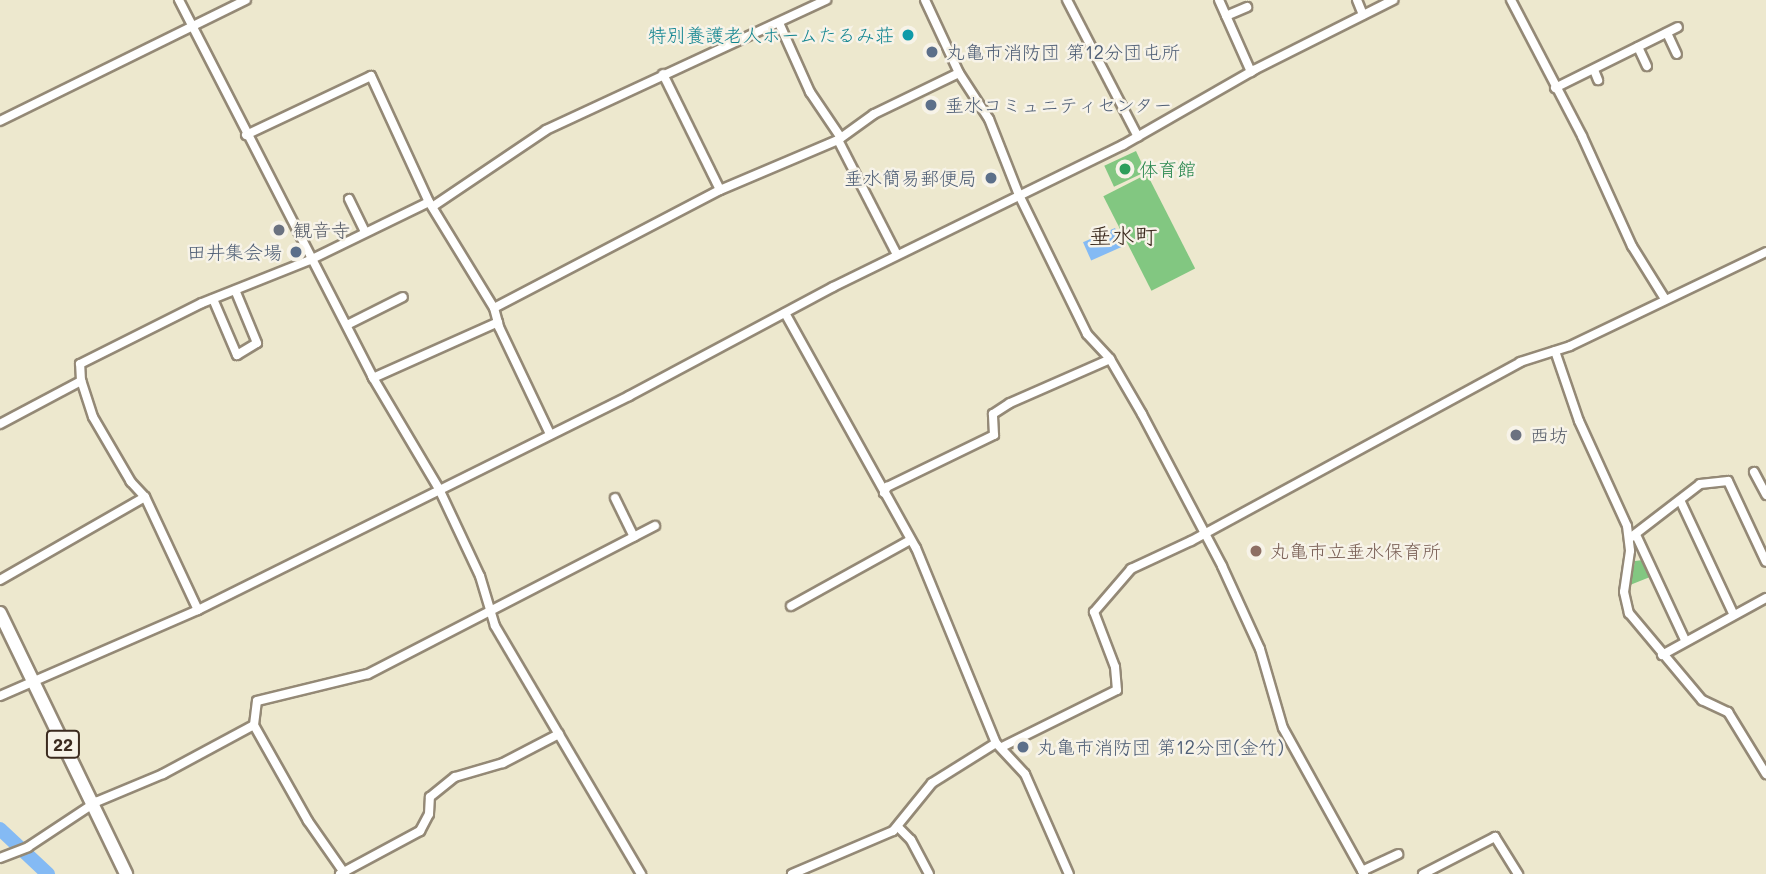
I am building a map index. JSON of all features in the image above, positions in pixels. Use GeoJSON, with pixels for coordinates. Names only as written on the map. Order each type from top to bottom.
{"type":"FeatureCollection","features":[{"type":"Feature","properties":{"kind":"main road","name":"22"},"geometry":{"type":"LineString","coordinates":[[0,613],[126,874]]}},
{"type":"Feature","properties":{"kind":"street"},"geometry":{"type":"LineString","coordinates":[[179,0],[246,135],[349,324],[373,378],[439,489],[480,576],[489,611],[640,874]]}},
{"type":"Feature","properties":{"kind":"street"},"geometry":{"type":"LineString","coordinates":[[0,121],[246,0]]}},
{"type":"Feature","properties":{"kind":"street"},"geometry":{"type":"LineString","coordinates":[[198,610],[145,497],[131,482],[93,417],[81,381],[83,360],[213,299],[432,203],[546,130],[826,0]]}},
{"type":"Feature","properties":{"kind":"street"},"geometry":{"type":"LineString","coordinates":[[925,0],[959,73],[989,119],[1020,195],[1087,334],[1110,359],[1203,533],[1260,649],[1283,728],[1363,873],[1398,854]]}},
{"type":"Feature","properties":{"kind":"street"},"geometry":{"type":"LineString","coordinates":[[1067,0],[1138,137]]}},
{"type":"Feature","properties":{"kind":"street"},"geometry":{"type":"LineString","coordinates":[[1219,0],[1251,72]]}},
{"type":"Feature","properties":{"kind":"street"},"geometry":{"type":"LineString","coordinates":[[1357,0],[1363,15]]}},
{"type":"Feature","properties":{"kind":"street"},"geometry":{"type":"LineString","coordinates":[[0,696],[198,610],[551,434],[897,255],[1138,137],[1251,72],[1393,0]]}},
{"type":"Feature","properties":{"kind":"street"},"geometry":{"type":"LineString","coordinates":[[1511,0],[1582,136],[1632,246],[1665,299]]}},
{"type":"Feature","properties":{"kind":"street"},"geometry":{"type":"LineString","coordinates":[[1226,16],[1247,7]]}},
{"type":"Feature","properties":{"kind":"street"},"geometry":{"type":"LineString","coordinates":[[779,23],[810,92],[840,139],[897,255]]}},
{"type":"Feature","properties":{"kind":"street"},"geometry":{"type":"LineString","coordinates":[[1555,88],[1678,27]]}},
{"type":"Feature","properties":{"kind":"street"},"geometry":{"type":"LineString","coordinates":[[1667,33],[1677,54]]}},
{"type":"Feature","properties":{"kind":"street"},"geometry":{"type":"LineString","coordinates":[[1638,47],[1647,66]]}},
{"type":"Feature","properties":{"kind":"street"},"geometry":{"type":"LineString","coordinates":[[1594,70],[1598,80]]}},
{"type":"Feature","properties":{"kind":"street"},"geometry":{"type":"LineString","coordinates":[[494,308],[720,190],[840,139],[874,114],[959,73]]}},
{"type":"Feature","properties":{"kind":"street"},"geometry":{"type":"LineString","coordinates":[[663,74],[720,190]]}},
{"type":"Feature","properties":{"kind":"street"},"geometry":{"type":"LineString","coordinates":[[246,135],[371,76],[432,203],[494,308],[498,322],[551,434]]}},
{"type":"Feature","properties":{"kind":"street"},"geometry":{"type":"LineString","coordinates":[[349,199],[365,232]]}},
{"type":"Feature","properties":{"kind":"street"},"geometry":{"type":"LineString","coordinates":[[792,874],[898,827],[932,783],[999,745],[1117,690],[1115,667],[1094,612],[1131,569],[1520,362],[1555,351],[1766,252]]}},
{"type":"Feature","properties":{"kind":"street"},"geometry":{"type":"LineString","coordinates":[[213,299],[237,355],[257,343],[234,290]]}},
{"type":"Feature","properties":{"kind":"street"},"geometry":{"type":"LineString","coordinates":[[349,324],[403,297]]}},
{"type":"Feature","properties":{"kind":"street"},"geometry":{"type":"LineString","coordinates":[[785,313],[932,580],[955,651],[999,745],[1025,774],[1069,874]]}},
{"type":"Feature","properties":{"kind":"street"},"geometry":{"type":"LineString","coordinates":[[373,378],[498,322]]}},
{"type":"Feature","properties":{"kind":"street"},"geometry":{"type":"LineString","coordinates":[[1555,351],[1579,421],[1685,640]]}},
{"type":"Feature","properties":{"kind":"street"},"geometry":{"type":"LineString","coordinates":[[884,493],[887,487],[994,435],[993,414],[1010,403],[1110,359]]}},
{"type":"Feature","properties":{"kind":"street"},"geometry":{"type":"LineString","coordinates":[[0,424],[81,381]]}},
{"type":"Feature","properties":{"kind":"street"},"geometry":{"type":"LineString","coordinates":[[1754,471],[1766,495]]}},
{"type":"Feature","properties":{"kind":"street"},"geometry":{"type":"LineString","coordinates":[[1766,562],[1728,481],[1700,484],[1634,537],[1624,603],[1662,655],[1702,700],[1728,712],[1766,774]]}},
{"type":"Feature","properties":{"kind":"street"},"geometry":{"type":"LineString","coordinates":[[0,580],[145,497]]}},
{"type":"Feature","properties":{"kind":"street"},"geometry":{"type":"LineString","coordinates":[[615,498],[634,537]]}},
{"type":"Feature","properties":{"kind":"street"},"geometry":{"type":"LineString","coordinates":[[1680,500],[1733,613]]}},
{"type":"Feature","properties":{"kind":"street"},"geometry":{"type":"LineString","coordinates":[[559,734],[503,763],[455,777],[430,797],[429,814],[420,831],[343,873],[308,821],[254,725],[254,705],[265,697],[368,674],[656,526]]}},
{"type":"Feature","properties":{"kind":"street"},"geometry":{"type":"LineString","coordinates":[[791,606],[910,540]]}},
{"type":"Feature","properties":{"kind":"street"},"geometry":{"type":"LineString","coordinates":[[1662,655],[1733,613],[1766,598]]}},
{"type":"Feature","properties":{"kind":"street"},"geometry":{"type":"LineString","coordinates":[[0,858],[28,846],[92,804],[163,774],[254,725]]}},
{"type":"Feature","properties":{"kind":"street"},"geometry":{"type":"LineString","coordinates":[[898,827],[911,840],[929,874]]}},
{"type":"Feature","properties":{"kind":"street"},"geometry":{"type":"LineString","coordinates":[[1423,874],[1495,837],[1518,874]]}},
{"type":"Feature","properties":{"kind":"green space","name":"体育館"},"geometry":{"type":"Polygon","coordinates":[[[1136,151],[1146,172],[1114,187],[1104,166],[1136,151]]]}},
{"type":"Feature","properties":{"kind":"green space"},"geometry":{"type":"Polygon","coordinates":[[[1147,174],[1195,268],[1151,291],[1103,196],[1147,174]]]}},
{"type":"Feature","properties":{"kind":"green space"},"geometry":{"type":"Polygon","coordinates":[[[1643,560],[1650,577],[1630,585],[1635,561],[1643,560]]]}},
{"type":"Feature","properties":{"kind":"water"},"geometry":{"type":"Polygon","coordinates":[[[1115,228],[1123,246],[1091,261],[1083,242],[1115,228]]]}},
{"type":"Feature","properties":{"kind":"waterway"},"geometry":{"type":"LineString","coordinates":[[0,829],[48,874]]}},
{"type":"Feature","properties":{"kind":"place","name":"特別養護老人ホームたるみ荘"},"geometry":{"type":"Point","coordinates":[908,35]}},
{"type":"Feature","properties":{"kind":"place","name":"丸亀市消防団 第12分団屯所"},"geometry":{"type":"Point","coordinates":[932,52]}},
{"type":"Feature","properties":{"kind":"place","name":"垂水コミュニティセンター"},"geometry":{"type":"Point","coordinates":[931,105]}},
{"type":"Feature","properties":{"kind":"place","name":"体育館"},"geometry":{"type":"Point","coordinates":[1125,169]}},
{"type":"Feature","properties":{"kind":"place","name":"垂水簡易郵便局"},"geometry":{"type":"Point","coordinates":[991,178]}},
{"type":"Feature","properties":{"kind":"place","name":"観音寺"},"geometry":{"type":"Point","coordinates":[279,230]}},
{"type":"Feature","properties":{"kind":"place","name":"田井集会場"},"geometry":{"type":"Point","coordinates":[296,252]}},
{"type":"Feature","properties":{"kind":"place","name":"西坊"},"geometry":{"type":"Point","coordinates":[1516,435]}},
{"type":"Feature","properties":{"kind":"place","name":"丸亀市立垂水保育所"},"geometry":{"type":"Point","coordinates":[1256,551]}},
{"type":"Feature","properties":{"kind":"place","name":"丸亀市消防団 第12分団(金竹)"},"geometry":{"type":"Point","coordinates":[1023,747]}},
{"type":"Feature","properties":{"kind":"district","name":"垂水町"},"geometry":{"type":"Point","coordinates":[1123,235]}}]}
